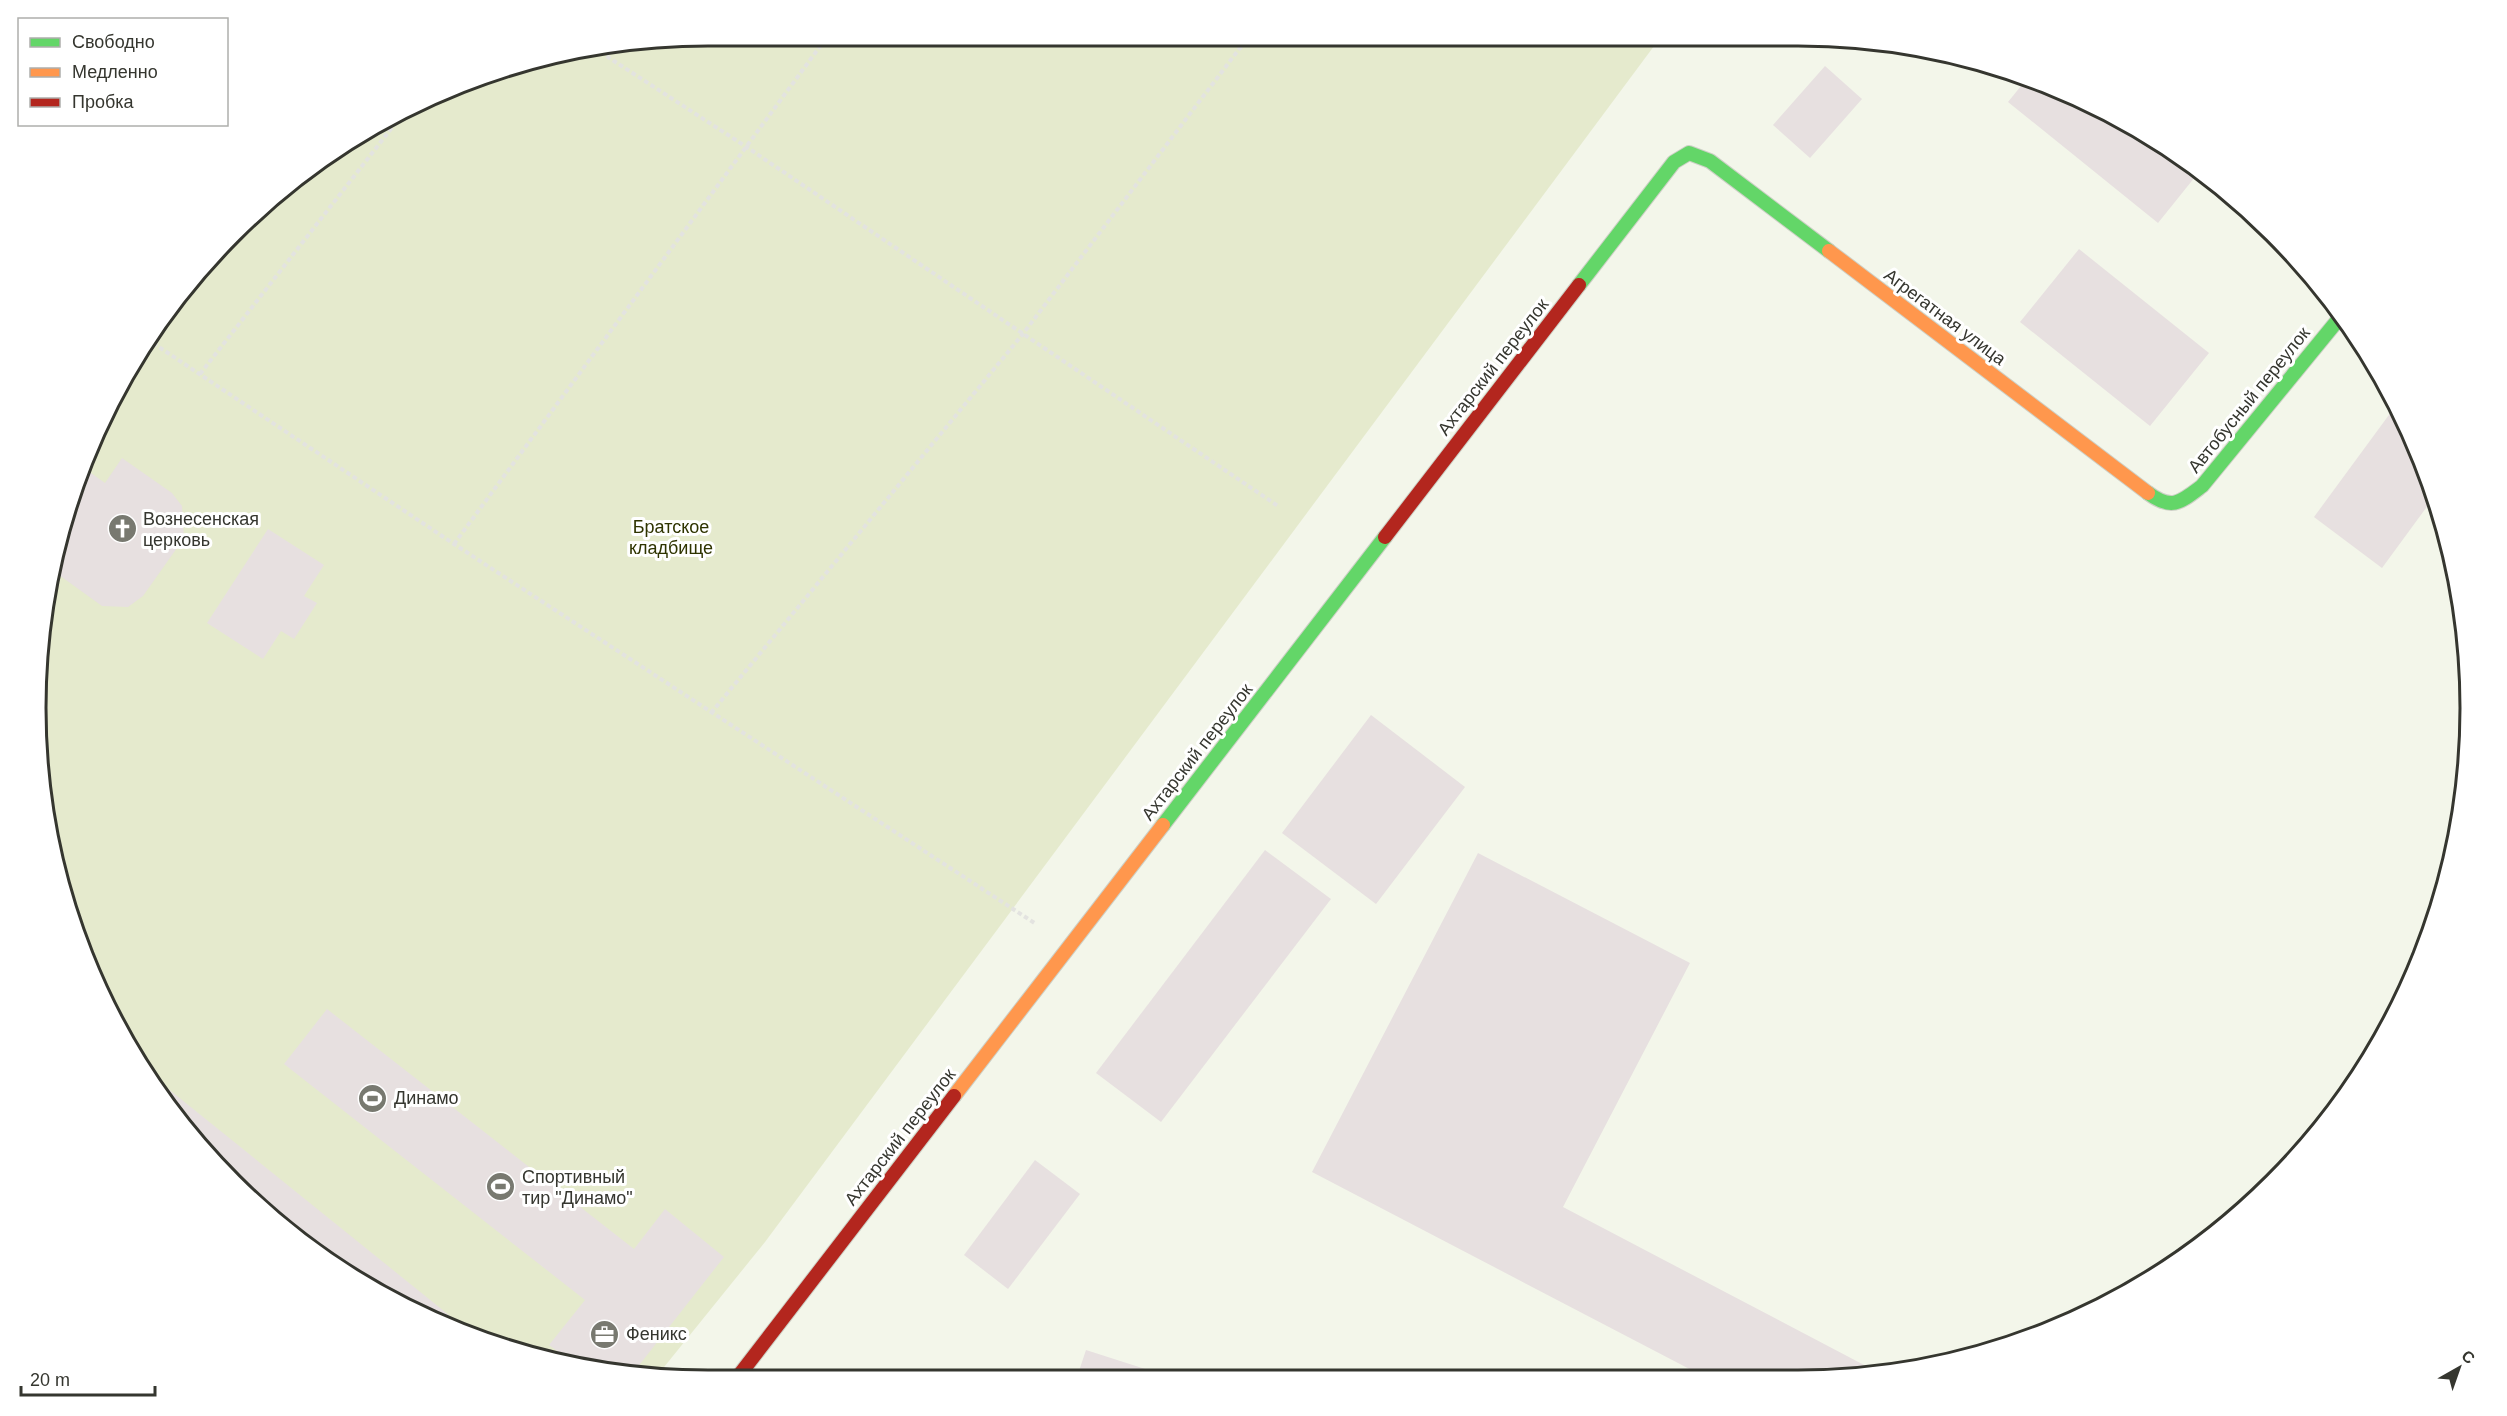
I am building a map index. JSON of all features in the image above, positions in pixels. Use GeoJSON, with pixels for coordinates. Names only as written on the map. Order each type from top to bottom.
{"type":"FeatureCollection","features":[{"type":"Feature","properties":{"kind":"street","name":"Агрегатная улица"},"geometry":{"type":"LineString","coordinates":[[1689,153],[1710,161],[2161,503],[2181,503]]}},
{"type":"Feature","properties":{"kind":"street","name":"Ахтарский переулок"},"geometry":{"type":"LineString","coordinates":[[743,1370],[1674,162],[1689,153]]}},
{"type":"Feature","properties":{"kind":"street","name":"Автобусный переулок"},"geometry":{"type":"LineString","coordinates":[[2181,503],[2202,486],[2336,322]]}},
{"type":"Feature","properties":{"kind":"path"},"geometry":{"type":"LineString","coordinates":[[454,544],[819,47]]}},
{"type":"Feature","properties":{"kind":"path"},"geometry":{"type":"LineString","coordinates":[[711,713],[1022,335],[1241,47]]}},
{"type":"Feature","properties":{"kind":"path"},"geometry":{"type":"LineString","coordinates":[[605,55],[745,146],[1278,506]]}},
{"type":"Feature","properties":{"kind":"path"},"geometry":{"type":"LineString","coordinates":[[200,374],[393,127]]}},
{"type":"Feature","properties":{"kind":"path"},"geometry":{"type":"LineString","coordinates":[[155,344],[454,544],[1070,946]]}},
{"type":"Feature","properties":{"kind":"green space","name":"Братское кладбище"},"geometry":{"type":"Polygon","coordinates":[[[708,47],[1653,47],[765,1242],[663,1368],[579,1357],[495,1334],[455,1319],[377,1281],[305,1233],[240,1176],[211,1144],[183,1111],[135,1039],[97,961],[69,879],[59,837],[48,751],[46,708],[48,665],[59,579],[69,537],[97,455],[135,377],[183,305],[240,240],[272,211],[305,183],[377,135],[455,97],[537,69],[579,59],[665,48],[708,47]]]}},
{"type":"Feature","properties":{"kind":"building"},"geometry":{"type":"Polygon","coordinates":[[[1825,66],[1862,99],[1810,158],[1773,125],[1825,66]]]}},
{"type":"Feature","properties":{"kind":"building"},"geometry":{"type":"Polygon","coordinates":[[[2021,86],[2052,97],[2130,135],[2194,178],[2158,223],[2008,102],[2021,86]]]}},
{"type":"Feature","properties":{"kind":"building"},"geometry":{"type":"Polygon","coordinates":[[[2079,249],[2209,353],[2150,426],[2020,322],[2079,249]]]}},
{"type":"Feature","properties":{"kind":"building"},"geometry":{"type":"Polygon","coordinates":[[[2391,413],[2410,455],[2428,505],[2382,568],[2314,517],[2391,413]]]}},
{"type":"Feature","properties":{"kind":"building","name":"Вознесенская церковь"},"geometry":{"type":"Polygon","coordinates":[[[122,458],[172,493],[182,506],[184,538],[143,596],[128,607],[102,606],[60,576],[69,537],[90,473],[105,483],[122,458]]]}},
{"type":"Feature","properties":{"kind":"building"},"geometry":{"type":"Polygon","coordinates":[[[268,529],[324,565],[304,596],[317,603],[294,639],[281,631],[263,659],[207,623],[268,529]]]}},
{"type":"Feature","properties":{"kind":"building"},"geometry":{"type":"Polygon","coordinates":[[[1371,715],[1465,787],[1376,904],[1282,833],[1371,715]]]}},
{"type":"Feature","properties":{"kind":"building"},"geometry":{"type":"Polygon","coordinates":[[[1265,850],[1331,899],[1161,1122],[1096,1073],[1265,850]]]}},
{"type":"Feature","properties":{"kind":"building"},"geometry":{"type":"Polygon","coordinates":[[[1478,853],[1690,963],[1563,1207],[1866,1366],[1799,1370],[1691,1370],[1312,1172],[1478,853]]]}},
{"type":"Feature","properties":{"kind":"building"},"geometry":{"type":"Polygon","coordinates":[[[327,1009],[634,1249],[665,1209],[724,1257],[639,1366],[558,1352],[549,1345],[585,1300],[284,1064],[327,1009]]]}},
{"type":"Feature","properties":{"kind":"building"},"geometry":{"type":"Polygon","coordinates":[[[166,1087],[452,1318],[377,1281],[305,1233],[240,1176],[183,1111],[166,1087]]]}},
{"type":"Feature","properties":{"kind":"building"},"geometry":{"type":"Polygon","coordinates":[[[1035,1160],[1080,1194],[1008,1289],[964,1255],[1035,1160]]]}},
{"type":"Feature","properties":{"kind":"building"},"geometry":{"type":"Polygon","coordinates":[[[1086,1350],[1148,1370],[1079,1370],[1086,1350]]]}},
{"type":"Feature","properties":{"kind":"traffic: fast"},"geometry":{"type":"LineString","coordinates":[[1579,285],[1674,162],[1689,153],[1710,161],[1829,251]]}},
{"type":"Feature","properties":{"kind":"traffic: fast"},"geometry":{"type":"LineString","coordinates":[[2148,493],[2156,499],[2170,503],[2182,500],[2202,486],[2336,322]]}},
{"type":"Feature","properties":{"kind":"traffic: fast"},"geometry":{"type":"LineString","coordinates":[[1163,825],[1385,537]]}},
{"type":"Feature","properties":{"kind":"traffic: slow"},"geometry":{"type":"LineString","coordinates":[[1829,251],[2148,493]]}},
{"type":"Feature","properties":{"kind":"traffic: slow"},"geometry":{"type":"LineString","coordinates":[[954,1096],[1163,825]]}},
{"type":"Feature","properties":{"kind":"traffic: jam"},"geometry":{"type":"LineString","coordinates":[[1385,537],[1579,285]]}},
{"type":"Feature","properties":{"kind":"traffic: jam"},"geometry":{"type":"LineString","coordinates":[[743,1370],[954,1096]]}},
{"type":"Feature","properties":{"kind":"place","name":"Вознесенская церковь"},"geometry":{"type":"Point","coordinates":[122,529]}},
{"type":"Feature","properties":{"kind":"place","name":"Динамо"},"geometry":{"type":"Point","coordinates":[373,1098]}},
{"type":"Feature","properties":{"kind":"place","name":"Спортивный тир \"Динамо\""},"geometry":{"type":"Point","coordinates":[501,1187]}},
{"type":"Feature","properties":{"kind":"place","name":"Феникс"},"geometry":{"type":"Point","coordinates":[605,1334]}}]}
